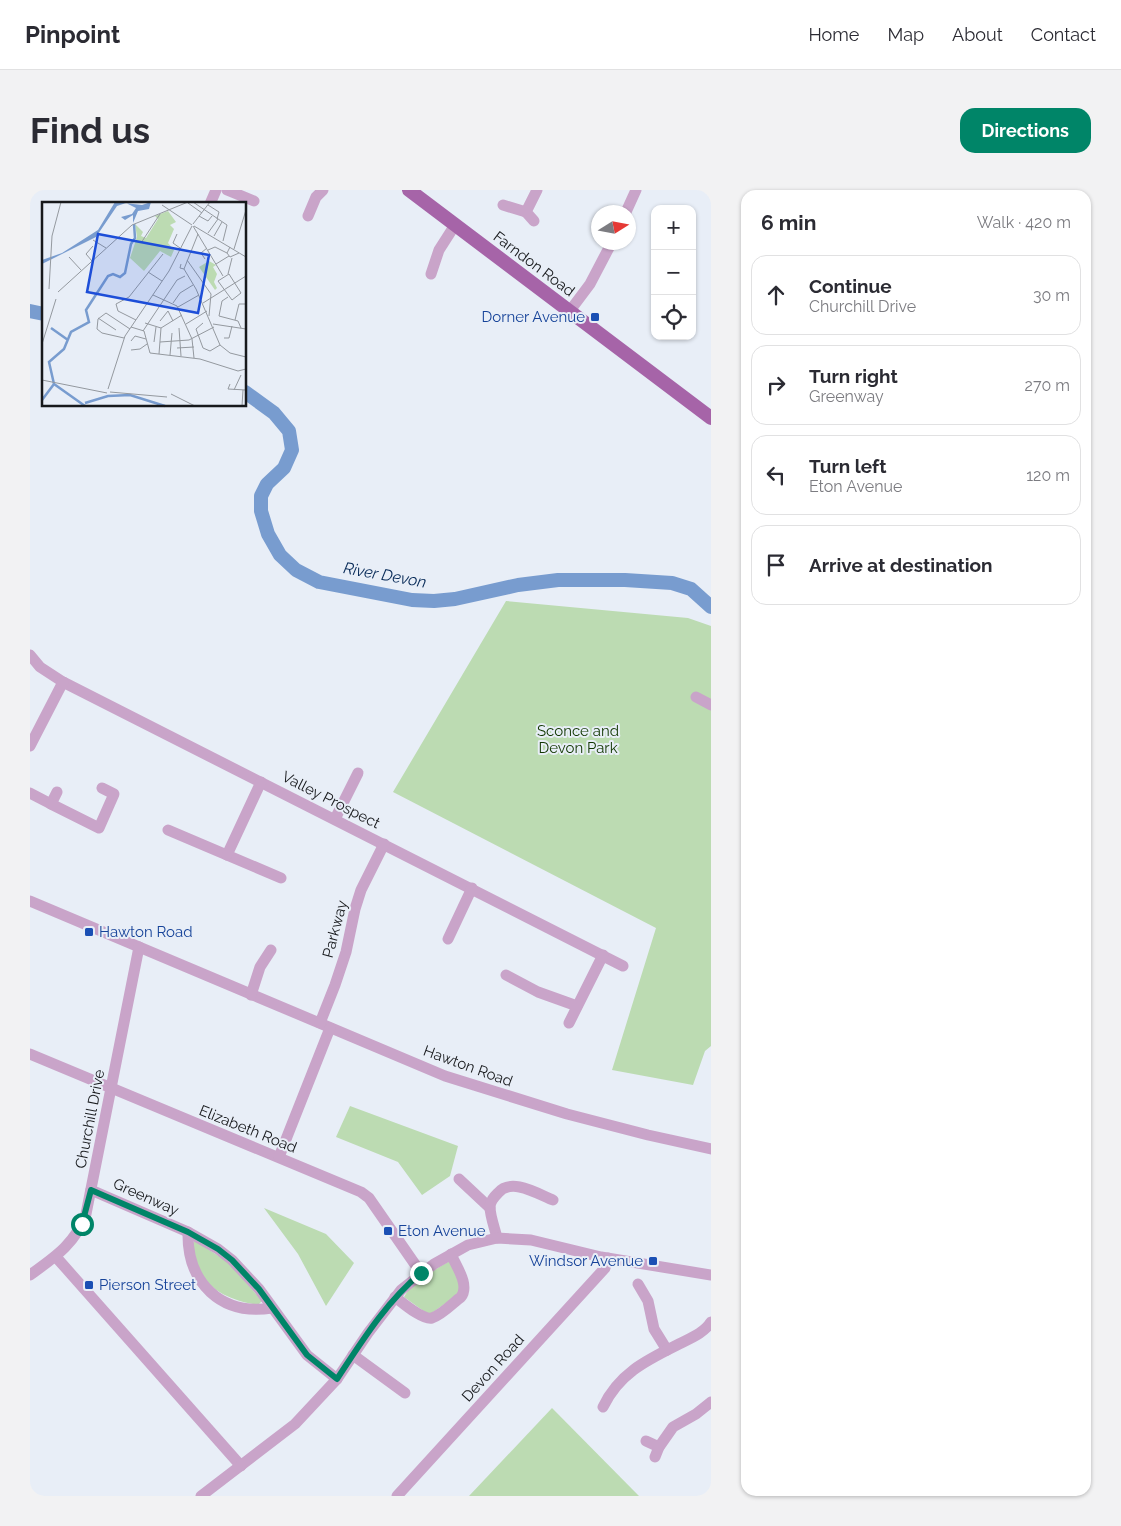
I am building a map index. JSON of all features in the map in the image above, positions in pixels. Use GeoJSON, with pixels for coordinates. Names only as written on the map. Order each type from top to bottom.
{"type":"FeatureCollection","features":[{"type":"Feature","properties":{"kind":"main road","name":"Farndon Road"},"geometry":{"type":"LineString","coordinates":[[409,190],[711,418]]}},
{"type":"Feature","properties":{"kind":"street"},"geometry":{"type":"LineString","coordinates":[[211,202],[216,190]]}},
{"type":"Feature","properties":{"kind":"street"},"geometry":{"type":"LineString","coordinates":[[227,190],[254,201]]}},
{"type":"Feature","properties":{"kind":"street"},"geometry":{"type":"LineString","coordinates":[[308,216],[316,197],[323,190]]}},
{"type":"Feature","properties":{"kind":"street"},"geometry":{"type":"LineString","coordinates":[[502,205],[530,216],[537,190]]}},
{"type":"Feature","properties":{"kind":"street"},"geometry":{"type":"LineString","coordinates":[[629,205],[636,190]]}},
{"type":"Feature","properties":{"kind":"street"},"geometry":{"type":"LineString","coordinates":[[431,274],[439,250],[455,225]]}},
{"type":"Feature","properties":{"kind":"street"},"geometry":{"type":"LineString","coordinates":[[569,312],[590,284],[608,250]]}},
{"type":"Feature","properties":{"kind":"street","name":"Valley Prospect"},"geometry":{"type":"LineString","coordinates":[[30,655],[40,666],[63,682],[623,966]]}},
{"type":"Feature","properties":{"kind":"street"},"geometry":{"type":"LineString","coordinates":[[30,746],[63,682]]}},
{"type":"Feature","properties":{"kind":"street"},"geometry":{"type":"LineString","coordinates":[[696,697],[711,705]]}},
{"type":"Feature","properties":{"kind":"street"},"geometry":{"type":"LineString","coordinates":[[335,819],[358,773]]}},
{"type":"Feature","properties":{"kind":"street"},"geometry":{"type":"LineString","coordinates":[[227,855],[261,782]]}},
{"type":"Feature","properties":{"kind":"street"},"geometry":{"type":"LineString","coordinates":[[30,793],[99,828],[114,794],[102,788]]}},
{"type":"Feature","properties":{"kind":"street"},"geometry":{"type":"LineString","coordinates":[[51,804],[57,792]]}},
{"type":"Feature","properties":{"kind":"street"},"geometry":{"type":"LineString","coordinates":[[168,830],[281,878]]}},
{"type":"Feature","properties":{"kind":"street","name":"Parkway"},"geometry":{"type":"LineString","coordinates":[[278,1157],[325,1026],[362,890],[384,844]]}},
{"type":"Feature","properties":{"kind":"street"},"geometry":{"type":"LineString","coordinates":[[448,939],[472,888]]}},
{"type":"Feature","properties":{"kind":"street","name":"Hawton Road"},"geometry":{"type":"LineString","coordinates":[[30,901],[445,1076],[598,1122],[711,1149]]}},
{"type":"Feature","properties":{"kind":"street","name":"Churchill Drive"},"geometry":{"type":"LineString","coordinates":[[30,1275],[56,1257],[73,1240],[86,1214],[139,947]]}},
{"type":"Feature","properties":{"kind":"street"},"geometry":{"type":"LineString","coordinates":[[251,995],[260,967],[270,950]]}},
{"type":"Feature","properties":{"kind":"street"},"geometry":{"type":"LineString","coordinates":[[569,1023],[603,955]]}},
{"type":"Feature","properties":{"kind":"street"},"geometry":{"type":"LineString","coordinates":[[506,975],[538,992],[576,1006]]}},
{"type":"Feature","properties":{"kind":"street","name":"Elizabeth Road"},"geometry":{"type":"LineString","coordinates":[[30,1054],[361,1192],[369,1198],[421,1273]]}},
{"type":"Feature","properties":{"kind":"street"},"geometry":{"type":"LineString","coordinates":[[459,1180],[490,1208]]}},
{"type":"Feature","properties":{"kind":"street"},"geometry":{"type":"LineString","coordinates":[[497,1238],[490,1208],[492,1199],[500,1190],[510,1186],[520,1187],[553,1200]]}},
{"type":"Feature","properties":{"kind":"street","name":"Greenway"},"geometry":{"type":"LineString","coordinates":[[91,1190],[188,1232],[218,1249],[232,1260],[259,1289],[307,1355],[337,1379]]}},
{"type":"Feature","properties":{"kind":"street","name":"Greenway"},"geometry":{"type":"LineString","coordinates":[[188,1232],[187,1244],[190,1259],[195,1271],[209,1290],[224,1301],[244,1308],[256,1310],[272,1308]]}},
{"type":"Feature","properties":{"kind":"street"},"geometry":{"type":"LineString","coordinates":[[201,1496],[296,1424],[337,1379],[395,1296],[421,1273],[468,1245],[497,1238],[530,1240],[608,1258],[711,1275]]}},
{"type":"Feature","properties":{"kind":"street"},"geometry":{"type":"LineString","coordinates":[[395,1296],[421,1316],[429,1318],[436,1316],[461,1298],[464,1294],[464,1285],[451,1254]]}},
{"type":"Feature","properties":{"kind":"street"},"geometry":{"type":"LineString","coordinates":[[56,1257],[240,1466]]}},
{"type":"Feature","properties":{"kind":"street","name":"Devon Road"},"geometry":{"type":"LineString","coordinates":[[397,1496],[605,1268],[608,1258]]}},
{"type":"Feature","properties":{"kind":"street"},"geometry":{"type":"LineString","coordinates":[[638,1284],[648,1301],[654,1329],[667,1350]]}},
{"type":"Feature","properties":{"kind":"street"},"geometry":{"type":"LineString","coordinates":[[603,1407],[607,1397],[634,1368],[700,1333],[711,1322]]}},
{"type":"Feature","properties":{"kind":"street"},"geometry":{"type":"LineString","coordinates":[[353,1355],[405,1393]]}},
{"type":"Feature","properties":{"kind":"street"},"geometry":{"type":"LineString","coordinates":[[646,1441],[657,1452],[673,1427],[696,1414],[711,1402]]}},
{"type":"Feature","properties":{"kind":"green space","name":"Sconce and Devon Park"},"geometry":{"type":"Polygon","coordinates":[[[506,601],[688,618],[711,626],[711,1046],[705,1051],[693,1085],[612,1070],[656,928],[393,792],[506,601]]]}},
{"type":"Feature","properties":{"kind":"green space"},"geometry":{"type":"Polygon","coordinates":[[[350,1106],[458,1146],[450,1176],[422,1195],[398,1162],[336,1137],[350,1106]]]}},
{"type":"Feature","properties":{"kind":"green space"},"geometry":{"type":"Polygon","coordinates":[[[264,1208],[326,1234],[354,1263],[326,1306],[298,1254],[264,1208]]]}},
{"type":"Feature","properties":{"kind":"green space"},"geometry":{"type":"Polygon","coordinates":[[[195,1241],[228,1262],[262,1301],[258,1305],[240,1301],[215,1289],[202,1275],[198,1266],[193,1243],[195,1241]]]}},
{"type":"Feature","properties":{"kind":"green space"},"geometry":{"type":"Polygon","coordinates":[[[450,1262],[462,1284],[460,1293],[429,1315],[404,1297],[417,1282],[450,1262]]]}},
{"type":"Feature","properties":{"kind":"green space"},"geometry":{"type":"Polygon","coordinates":[[[552,1408],[639,1496],[469,1496],[552,1408]]]}},
{"type":"Feature","properties":{"kind":"waterway","name":"River Devon"},"geometry":{"type":"LineString","coordinates":[[30,311],[42,314]]}},
{"type":"Feature","properties":{"kind":"waterway","name":"River Devon"},"geometry":{"type":"LineString","coordinates":[[246,393],[274,413],[289,431],[292,450],[284,468],[267,484],[261,496],[261,511],[268,534],[280,555],[296,570],[319,582],[412,600],[434,601],[455,599],[518,585],[558,580],[625,580],[672,583],[691,589],[711,607]]}},
{"type":"Feature","properties":{"kind":"place","name":"Dorner Avenue"},"geometry":{"type":"Point","coordinates":[595,317]}},
{"type":"Feature","properties":{"kind":"place","name":"Hawton Road"},"geometry":{"type":"Point","coordinates":[89,932]}},
{"type":"Feature","properties":{"kind":"place","name":"Eton Avenue"},"geometry":{"type":"Point","coordinates":[388,1231]}},
{"type":"Feature","properties":{"kind":"place","name":"Windsor Avenue"},"geometry":{"type":"Point","coordinates":[653,1261]}},
{"type":"Feature","properties":{"kind":"place","name":"Pierson Street"},"geometry":{"type":"Point","coordinates":[89,1285]}},
{"type":"Feature","properties":{"kind":"route"},"geometry":{"type":"LineString","coordinates":[[82,1224],[91,1190],[204,1240],[232,1260],[246,1274],[307,1355],[337,1379],[395,1296],[421,1273]]}}]}
